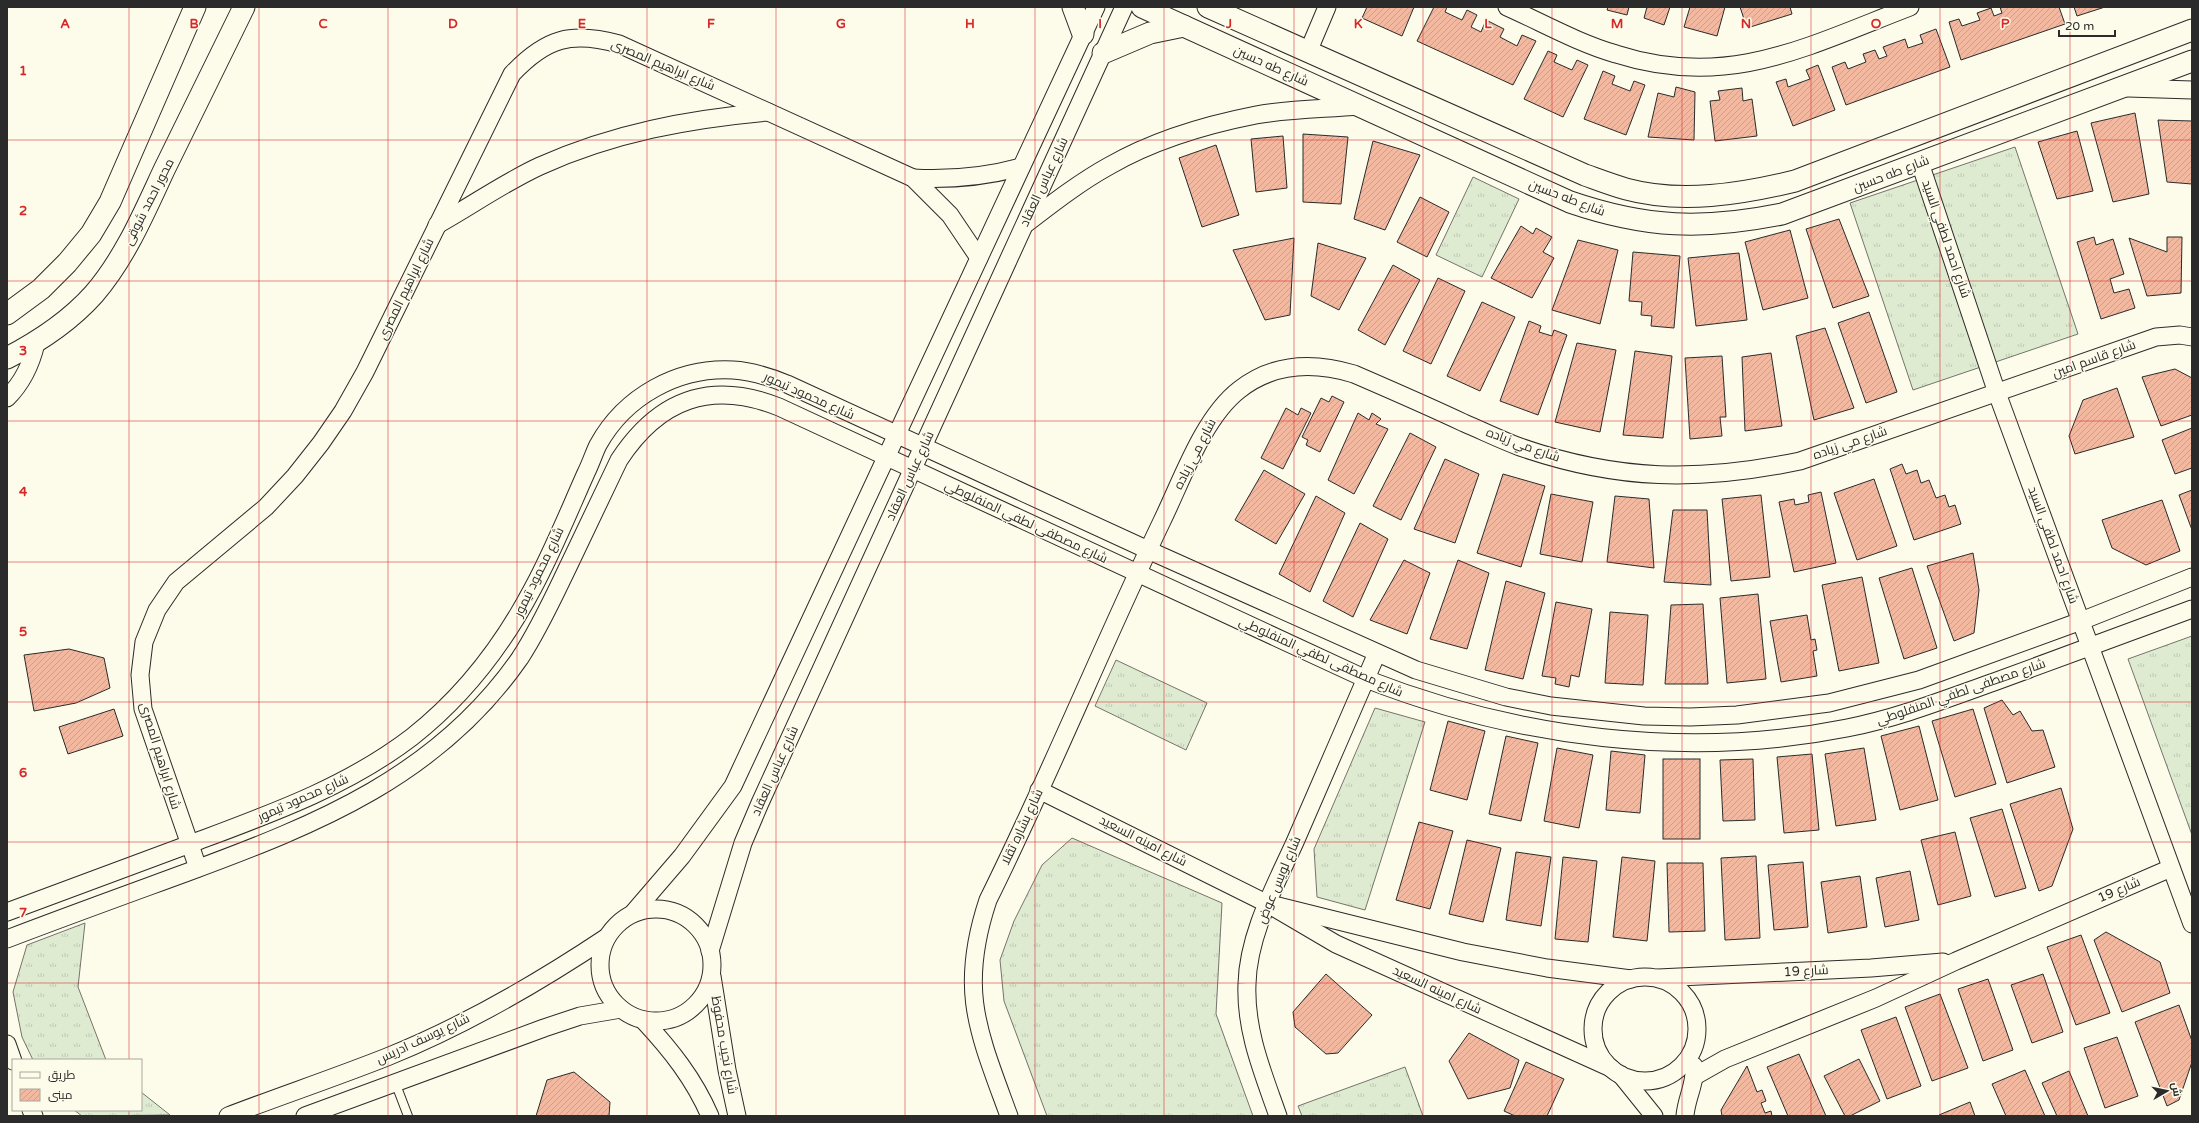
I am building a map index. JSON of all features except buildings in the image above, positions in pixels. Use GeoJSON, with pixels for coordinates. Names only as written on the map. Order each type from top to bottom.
{"type":"FeatureCollection","features":[{"type":"Feature","properties":{"kind":"street"},"geometry":{"type":"LineString","coordinates":[[7,314],[41,289],[67,263],[90,234],[110,202],[195,7]]}},
{"type":"Feature","properties":{"kind":"street","name":"محور احمد شوقى"},"geometry":{"type":"LineString","coordinates":[[7,358],[36,343],[74,314],[94,293],[112,270],[141,219],[244,7]]}},
{"type":"Feature","properties":{"kind":"street"},"geometry":{"type":"LineString","coordinates":[[1073,7],[1083,34]]}},
{"type":"Feature","properties":{"kind":"street","name":"شارع عباس العقاد"},"geometry":{"type":"LineString","coordinates":[[633,913],[696,837],[733,786],[1096,7]]}},
{"type":"Feature","properties":{"kind":"street","name":"شارع عباس العقاد"},"geometry":{"type":"LineString","coordinates":[[710,951],[743,843],[1124,7]]}},
{"type":"Feature","properties":{"kind":"street","name":"شارع طه حسين"},"geometry":{"type":"LineString","coordinates":[[1142,7],[1570,202],[1604,213],[1639,221],[1675,225],[1711,225],[1747,221],[1782,214],[2192,62]]}},
{"type":"Feature","properties":{"kind":"street"},"geometry":{"type":"LineString","coordinates":[[1208,7],[1585,175],[1626,189],[1669,196],[1711,196],[1754,191],[1795,181],[2192,30]]}},
{"type":"Feature","properties":{"kind":"street"},"geometry":{"type":"LineString","coordinates":[[1308,52],[1327,7]]}},
{"type":"Feature","properties":{"kind":"street"},"geometry":{"type":"LineString","coordinates":[[1512,8],[1614,54],[1660,65],[1707,68],[1734,66],[1788,54],[1908,7]]}},
{"type":"Feature","properties":{"kind":"street"},"geometry":{"type":"LineString","coordinates":[[1103,53],[1140,37],[1184,26]]}},
{"type":"Feature","properties":{"kind":"street","name":"شارع ابراهيم المصرى"},"geometry":{"type":"LineString","coordinates":[[198,868],[143,709],[141,669],[144,642],[157,610],[176,582],[266,506],[295,476],[343,412],[365,372],[512,74],[529,57],[549,44],[572,38],[596,38],[619,44],[913,178],[950,215],[979,258]]}},
{"type":"Feature","properties":{"kind":"street"},"geometry":{"type":"LineString","coordinates":[[2122,88],[2192,90]]}},
{"type":"Feature","properties":{"kind":"street"},"geometry":{"type":"LineString","coordinates":[[1025,224],[1066,193],[1110,165],[1157,143],[1206,126],[1257,115],[1359,106]]}},
{"type":"Feature","properties":{"kind":"street"},"geometry":{"type":"LineString","coordinates":[[1990,107],[2001,133]]}},
{"type":"Feature","properties":{"kind":"street"},"geometry":{"type":"LineString","coordinates":[[437,225],[540,166],[595,144],[659,126],[710,117],[769,112]]}},
{"type":"Feature","properties":{"kind":"street","name":"شارع احمد لطفي السيد"},"geometry":{"type":"LineString","coordinates":[[1920,163],[1997,393],[2192,924]]}},
{"type":"Feature","properties":{"kind":"street","name":"شارع ابراهيم المصرى"},"geometry":{"type":"LineString","coordinates":[[913,178],[957,179],[1000,173],[1021,167]]}},
{"type":"Feature","properties":{"kind":"street","name":"شارع قاسم امين"},"geometry":{"type":"LineString","coordinates":[[1997,393],[2156,337],[2180,335],[2192,337]]}},
{"type":"Feature","properties":{"kind":"street"},"geometry":{"type":"LineString","coordinates":[[7,398],[24,377],[32,360],[36,343]]}},
{"type":"Feature","properties":{"kind":"street","name":"شارع مي زياده"},"geometry":{"type":"LineString","coordinates":[[1148,550],[1208,426],[1221,406],[1239,389],[1259,377],[1282,368],[1306,365],[1336,369],[1354,374],[1519,447],[1587,466],[1611,471],[1658,476],[1706,476],[1753,471],[1800,461],[1997,393]]}},
{"type":"Feature","properties":{"kind":"street","name":"شارع محمود تيمور"},"geometry":{"type":"LineString","coordinates":[[7,912],[189,845],[314,796],[349,779],[382,759],[413,736],[454,699],[494,651],[520,612],[551,549],[598,445],[614,422],[633,402],[655,387],[680,376],[707,370],[734,370],[761,374],[787,384],[923,448]]}},
{"type":"Feature","properties":{"kind":"street","name":"شارع محمود تيمور"},"geometry":{"type":"LineString","coordinates":[[7,939],[252,849],[326,816],[397,777],[432,752],[469,718],[493,692],[520,658],[542,621],[619,460],[632,440],[648,423],[667,410],[688,400],[711,395],[757,398],[779,406],[912,470]]}},
{"type":"Feature","properties":{"kind":"street","name":"شارع مصطفى لطفي المنفلوطي"},"geometry":{"type":"LineString","coordinates":[[923,448],[1416,670],[1460,685],[1551,706],[1644,716],[1721,715],[1783,710],[1874,692],[1919,680],[2081,621],[2192,577]]}},
{"type":"Feature","properties":{"kind":"street","name":"شارع مصطفى لطفي المنفلوطي"},"geometry":{"type":"LineString","coordinates":[[912,470],[1366,679],[1434,704],[1517,724],[1623,739],[1677,743],[1734,742],[1792,738],[1834,730],[1904,714],[2192,609]]}},
{"type":"Feature","properties":{"kind":"street"},"geometry":{"type":"LineString","coordinates":[[551,549],[572,559]]}},
{"type":"Feature","properties":{"kind":"street","name":"شارع بشاره تقلا"},"geometry":{"type":"LineString","coordinates":[[1009,1116],[980,1038],[973,996],[974,954],[979,926],[988,900],[1148,550]]}},
{"type":"Feature","properties":{"kind":"street","name":"شارع لويس عوض"},"geometry":{"type":"LineString","coordinates":[[1278,1116],[1252,1039],[1248,1016],[1246,984],[1251,951],[1268,904],[1377,653]]}},
{"type":"Feature","properties":{"kind":"street","name":"شارع امينه السعيد"},"geometry":{"type":"LineString","coordinates":[[1039,790],[1268,904],[1336,944],[1616,1071]]}},
{"type":"Feature","properties":{"kind":"street","name":"شارع 19"},"geometry":{"type":"LineString","coordinates":[[1695,1076],[1725,1059],[1876,998],[1956,961],[2171,868]]}},
{"type":"Feature","properties":{"kind":"street","name":"شارع امينه السعيد"},"geometry":{"type":"LineString","coordinates":[[1268,904],[1463,952],[1547,968],[1631,979]]}},
{"type":"Feature","properties":{"kind":"street"},"geometry":{"type":"LineString","coordinates":[[643,1020],[670,1020],[693,1008],[709,987],[711,974],[709,945],[700,929],[686,917],[669,910],[651,908],[633,913],[623,919],[607,937],[601,952],[600,969],[603,985],[620,1009],[643,1020],[685,1068],[700,1092],[710,1116]]}},
{"type":"Feature","properties":{"kind":"street","name":"شارع يوسف ادريس"},"geometry":{"type":"LineString","coordinates":[[228,1116],[387,1057],[446,1030],[559,969],[607,937]]}},
{"type":"Feature","properties":{"kind":"street","name":"شارع 19"},"geometry":{"type":"LineString","coordinates":[[1657,978],[1871,968],[1956,961]]}},
{"type":"Feature","properties":{"kind":"street","name":"شارع نجيب محفوظ"},"geometry":{"type":"LineString","coordinates":[[711,974],[727,1070],[737,1116]]}},
{"type":"Feature","properties":{"kind":"street"},"geometry":{"type":"LineString","coordinates":[[1616,1071],[1633,1080],[1646,1081],[1660,1079],[1672,1074],[1684,1065],[1692,1052],[1696,1039],[1697,1026],[1695,1013],[1680,990],[1657,978],[1644,977],[1631,979],[1618,984],[1608,993],[1599,1005],[1594,1018],[1596,1045],[1602,1057],[1616,1071],[1654,1116]]}},
{"type":"Feature","properties":{"kind":"street","name":"شارع يوسف ادريس"},"geometry":{"type":"LineString","coordinates":[[305,1116],[580,1016],[620,1009]]}},
{"type":"Feature","properties":{"kind":"street"},"geometry":{"type":"LineString","coordinates":[[7,1044],[12,1059]]}},
{"type":"Feature","properties":{"kind":"street"},"geometry":{"type":"LineString","coordinates":[[1685,1116],[1685,1106],[1695,1076],[1692,1052]]}},
{"type":"Feature","properties":{"kind":"street"},"geometry":{"type":"LineString","coordinates":[[1672,1074],[1695,1076]]}},
{"type":"Feature","properties":{"kind":"lane"},"geometry":{"type":"LineString","coordinates":[[395,1082],[408,1116]]}},
{"type":"Feature","properties":{"kind":"green space"},"geometry":{"type":"Polygon","coordinates":[[[2015,147],[2078,334],[1913,390],[1850,203],[2015,147]]]}},
{"type":"Feature","properties":{"kind":"green space"},"geometry":{"type":"Polygon","coordinates":[[[1473,177],[1519,199],[1482,277],[1436,255],[1473,177]]]}},
{"type":"Feature","properties":{"kind":"green space"},"geometry":{"type":"Polygon","coordinates":[[[2192,636],[2192,835],[2128,659],[2192,636]]]}},
{"type":"Feature","properties":{"kind":"green space"},"geometry":{"type":"Polygon","coordinates":[[[1116,660],[1207,703],[1186,750],[1095,706],[1116,660]]]}},
{"type":"Feature","properties":{"kind":"green space"},"geometry":{"type":"Polygon","coordinates":[[[1375,708],[1425,722],[1365,910],[1317,897],[1314,849],[1375,708]]]}},
{"type":"Feature","properties":{"kind":"green space"},"geometry":{"type":"Polygon","coordinates":[[[1072,838],[1222,903],[1216,1014],[1253,1116],[1047,1116],[1004,1001],[1000,960],[1014,921],[1042,865],[1072,838]]]}},
{"type":"Feature","properties":{"kind":"green space"},"geometry":{"type":"Polygon","coordinates":[[[85,923],[78,987],[106,1059],[33,1059],[22,1037],[13,992],[27,945],[85,923]]]}},
{"type":"Feature","properties":{"kind":"green space"},"geometry":{"type":"Polygon","coordinates":[[[1405,1067],[1423,1116],[1302,1116],[1298,1106],[1405,1067]]]}},
{"type":"Feature","properties":{"kind":"green space"},"geometry":{"type":"Polygon","coordinates":[[[142,1093],[170,1115],[82,1116],[75,1111],[142,1111],[142,1093]]]}}]}
